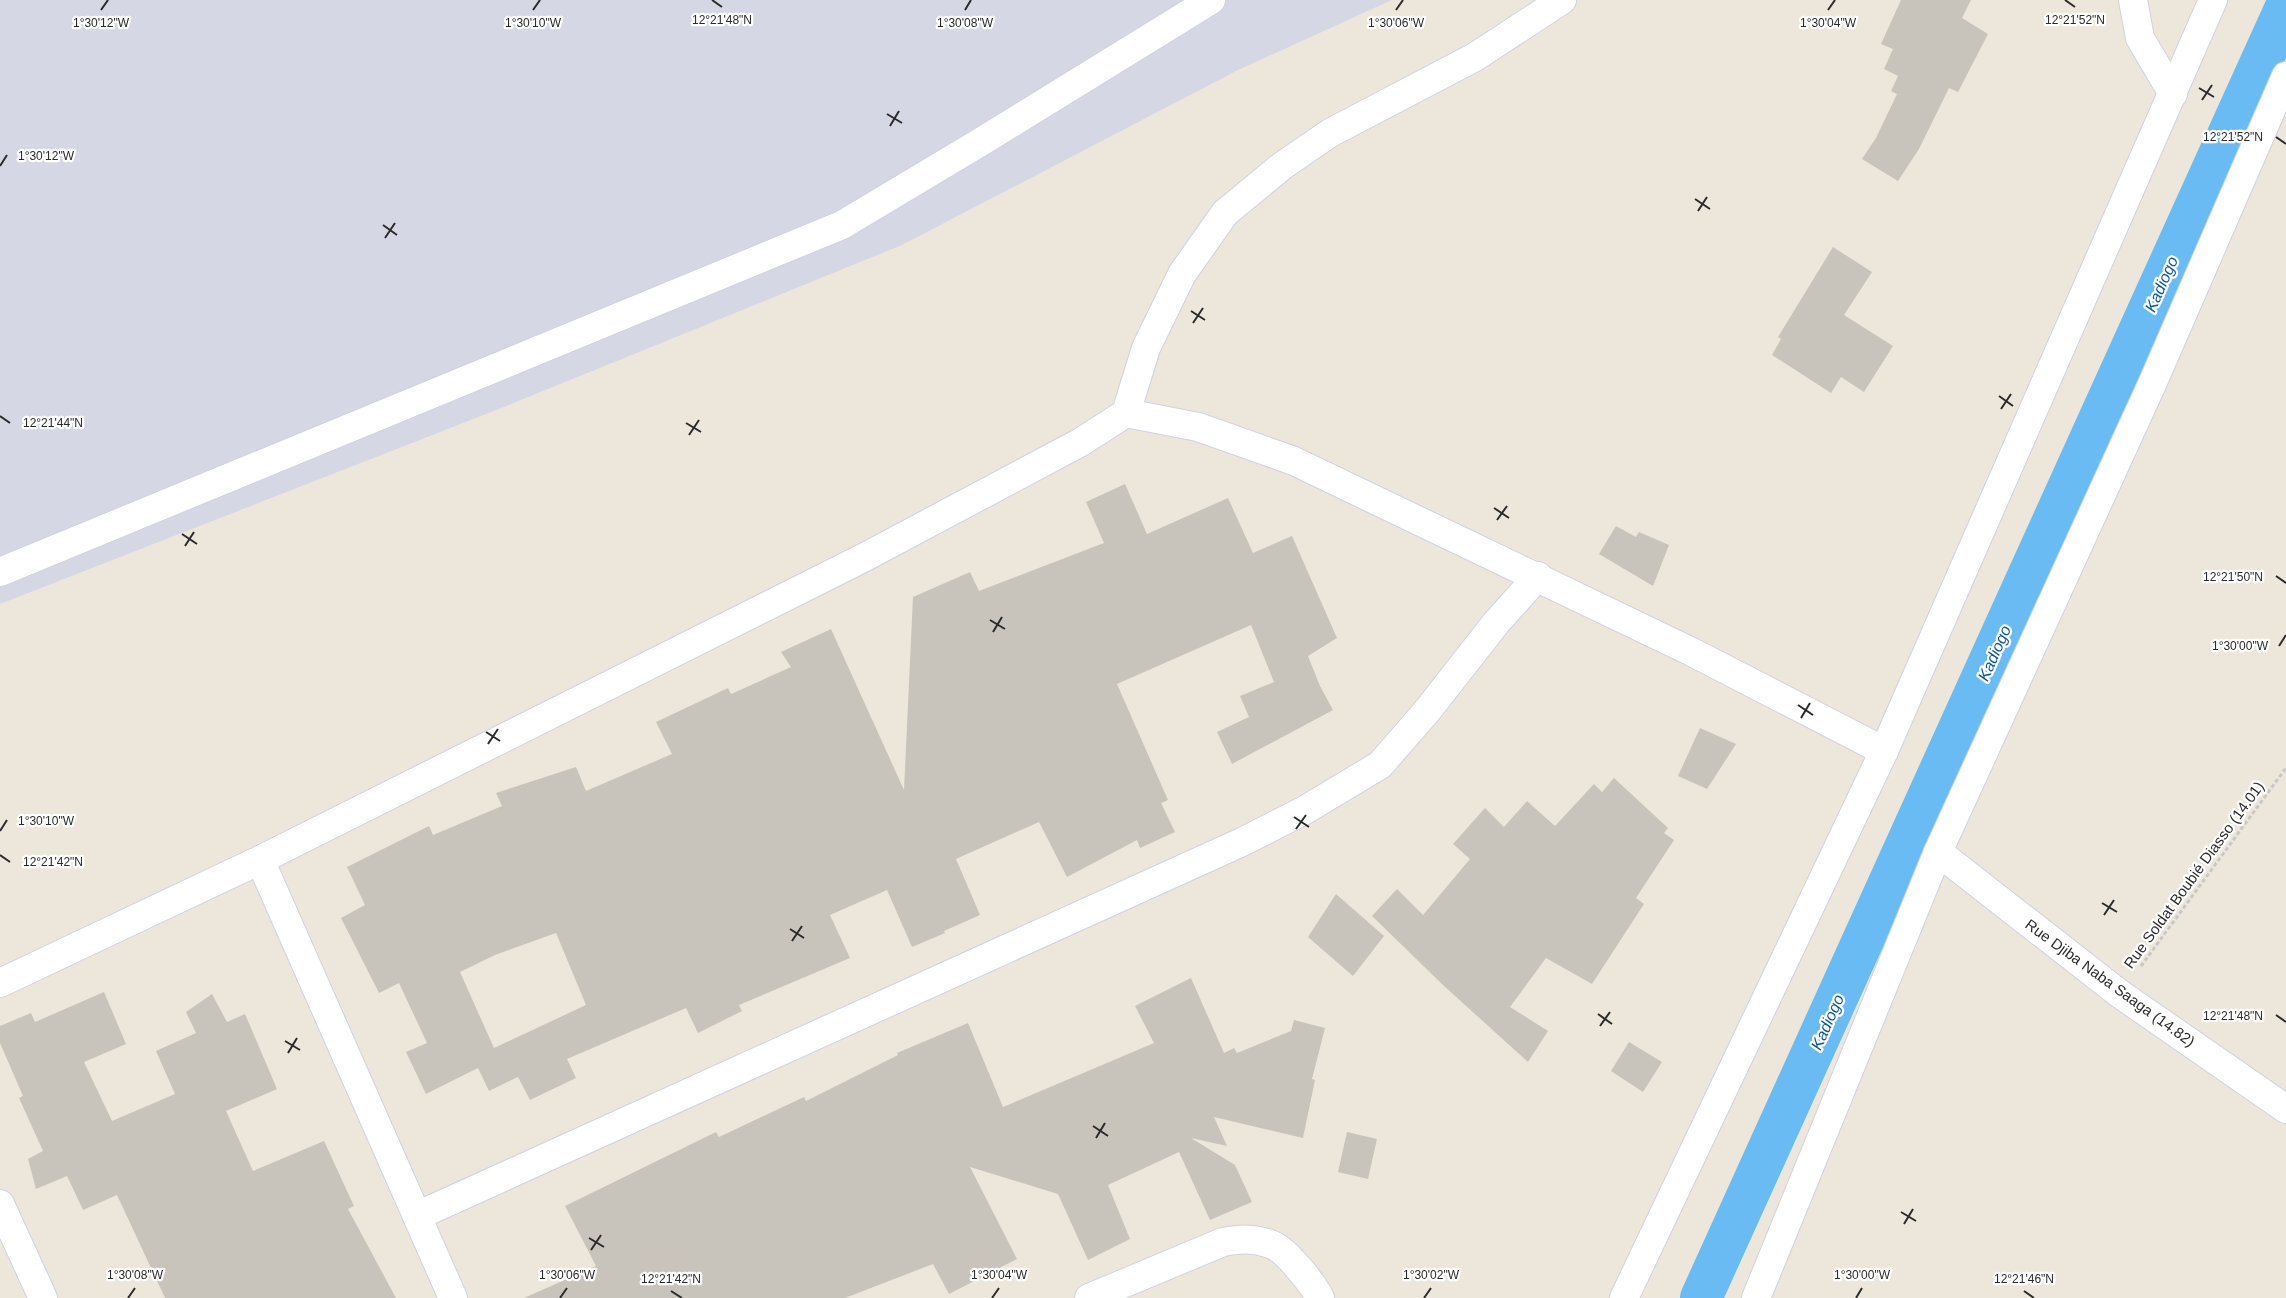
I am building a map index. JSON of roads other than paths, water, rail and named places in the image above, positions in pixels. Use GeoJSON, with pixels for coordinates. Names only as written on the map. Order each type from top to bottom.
{"type":"FeatureCollection","features":[{"type":"Feature","properties":{"kind":"street"},"geometry":{"type":"LineString","coordinates":[[0,572],[842,225],[1211,0]]}},
{"type":"Feature","properties":{"kind":"street"},"geometry":{"type":"LineString","coordinates":[[0,983],[260,860],[865,557],[1081,442],[1126,412],[1146,348],[1182,274],[1225,213],[1282,166],[1330,133],[1475,57],[1562,0]]}},
{"type":"Feature","properties":{"kind":"street"},"geometry":{"type":"LineString","coordinates":[[2132,0],[2140,38],[2173,94]]}},
{"type":"Feature","properties":{"kind":"street"},"geometry":{"type":"LineString","coordinates":[[1624,1298],[1884,751],[2213,0]]}},
{"type":"Feature","properties":{"kind":"street"},"geometry":{"type":"LineString","coordinates":[[1756,1298],[1938,852],[2153,382],[2286,76]]}},
{"type":"Feature","properties":{"kind":"street"},"geometry":{"type":"LineString","coordinates":[[1126,412],[1198,427],[1294,461],[1538,576],[1692,652],[1884,751]]}},
{"type":"Feature","properties":{"kind":"street"},"geometry":{"type":"LineString","coordinates":[[417,1216],[1242,842],[1305,810],[1380,765],[1427,711],[1496,622],[1538,576]]}},
{"type":"Feature","properties":{"kind":"street","name":"Rue Djiba Naba Saaga (14.82)"},"geometry":{"type":"LineString","coordinates":[[1938,852],[2120,994],[2286,1109]]}},
{"type":"Feature","properties":{"kind":"street"},"geometry":{"type":"LineString","coordinates":[[260,860],[453,1298]]}},
{"type":"Feature","properties":{"kind":"street"},"geometry":{"type":"LineString","coordinates":[[0,1204],[43,1298]]}},
{"type":"Feature","properties":{"kind":"street"},"geometry":{"type":"LineString","coordinates":[[1089,1298],[1223,1242],[1244,1239],[1272,1244],[1313,1284],[1320,1298]]}},
{"type":"Feature","properties":{"kind":"waterway","name":"Kadiogo"},"geometry":{"type":"LineString","coordinates":[[1701,1298],[2286,7]]}}]}
